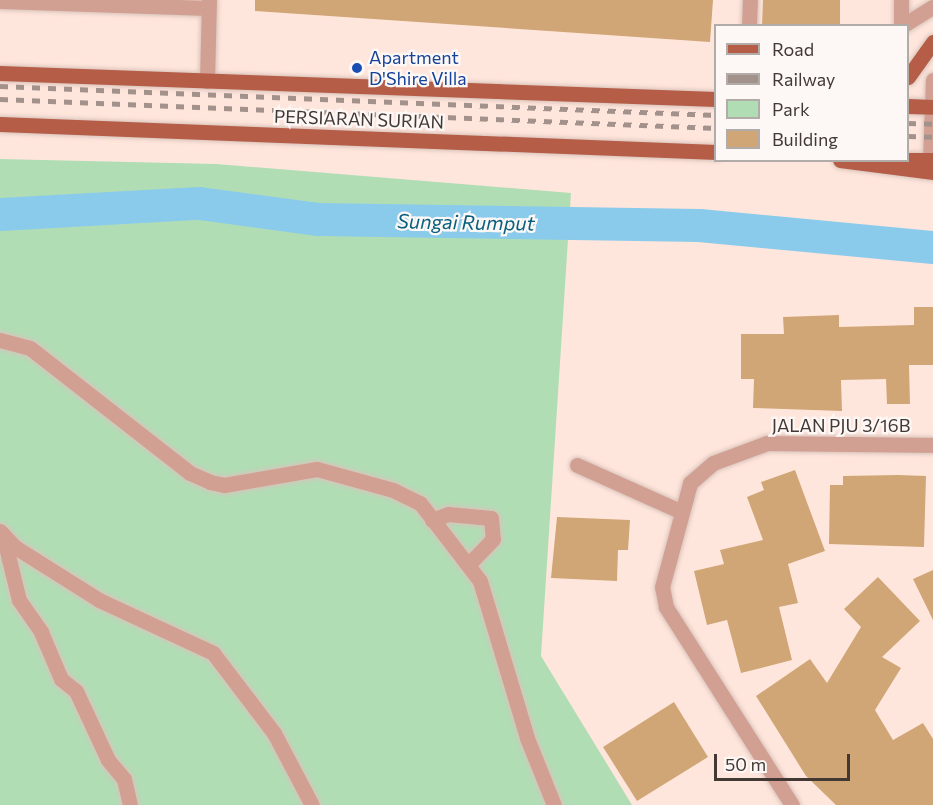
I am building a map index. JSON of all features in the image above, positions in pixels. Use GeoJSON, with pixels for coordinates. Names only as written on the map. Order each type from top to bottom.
{"type":"FeatureCollection","features":[{"type":"Feature","properties":{"kind":"main road"},"geometry":{"type":"LineString","coordinates":[[909,76],[933,42]]}},
{"type":"Feature","properties":{"kind":"main road","name":"PERSIARAN SURIAN"},"geometry":{"type":"LineString","coordinates":[[0,73],[714,99]]}},
{"type":"Feature","properties":{"kind":"main road"},"geometry":{"type":"LineString","coordinates":[[909,106],[932,107]]}},
{"type":"Feature","properties":{"kind":"main road","name":"PERSIARAN SURIAN"},"geometry":{"type":"LineString","coordinates":[[0,124],[714,152]]}},
{"type":"Feature","properties":{"kind":"main road"},"geometry":{"type":"LineString","coordinates":[[909,159],[932,164]]}},
{"type":"Feature","properties":{"kind":"main road"},"geometry":{"type":"LineString","coordinates":[[886,162],[932,164]]}},
{"type":"Feature","properties":{"kind":"street"},"geometry":{"type":"LineString","coordinates":[[749,24],[750,0]]}},
{"type":"Feature","properties":{"kind":"street"},"geometry":{"type":"LineString","coordinates":[[901,0],[902,24]]}},
{"type":"Feature","properties":{"kind":"street"},"geometry":{"type":"LineString","coordinates":[[0,1],[208,4],[207,81]]}},
{"type":"Feature","properties":{"kind":"street"},"geometry":{"type":"LineString","coordinates":[[905,24],[933,7]]}},
{"type":"Feature","properties":{"kind":"street"},"geometry":{"type":"LineString","coordinates":[[932,164],[933,80]]}},
{"type":"Feature","properties":{"kind":"street"},"geometry":{"type":"LineString","coordinates":[[0,340],[30,348],[190,473],[210,482],[224,485],[317,469],[393,490],[420,503],[470,563],[480,581],[527,738],[554,805]]}},
{"type":"Feature","properties":{"kind":"street","name":"JALAN PJU 3/16B"},"geometry":{"type":"LineString","coordinates":[[792,805],[666,607],[662,588],[680,511],[690,483],[712,463],[741,449],[795,441],[933,445]]}},
{"type":"Feature","properties":{"kind":"street"},"geometry":{"type":"LineString","coordinates":[[577,465],[680,511]]}},
{"type":"Feature","properties":{"kind":"street"},"geometry":{"type":"LineString","coordinates":[[432,520],[448,514],[491,518],[493,539],[470,563]]}},
{"type":"Feature","properties":{"kind":"street"},"geometry":{"type":"LineString","coordinates":[[2,535],[19,600],[41,632],[61,679],[76,691],[108,760],[124,779],[130,805]]}},
{"type":"Feature","properties":{"kind":"street"},"geometry":{"type":"LineString","coordinates":[[2,535],[99,600],[213,653],[273,733],[312,805]]}},
{"type":"Feature","properties":{"kind":"green space"},"geometry":{"type":"Polygon","coordinates":[[[0,159],[216,164],[571,193],[541,656],[632,805],[0,805],[0,159]]]}},
{"type":"Feature","properties":{"kind":"building"},"geometry":{"type":"Polygon","coordinates":[[[255,0],[713,0],[710,42],[255,11],[255,0]]]}},
{"type":"Feature","properties":{"kind":"building"},"geometry":{"type":"Polygon","coordinates":[[[763,0],[840,0],[840,24],[762,24],[763,0]]]}},
{"type":"Feature","properties":{"kind":"building"},"geometry":{"type":"Polygon","coordinates":[[[914,307],[933,307],[933,365],[909,365],[910,404],[887,404],[886,379],[841,380],[842,411],[753,408],[754,379],[741,379],[741,334],[784,334],[783,317],[839,315],[839,327],[914,325],[914,307]]]}},
{"type":"Feature","properties":{"kind":"building"},"geometry":{"type":"Polygon","coordinates":[[[795,470],[825,551],[788,564],[798,603],[779,607],[792,660],[741,673],[727,620],[707,625],[694,571],[724,564],[720,550],[763,540],[747,497],[764,490],[761,482],[795,470]]]}},
{"type":"Feature","properties":{"kind":"building"},"geometry":{"type":"Polygon","coordinates":[[[843,476],[926,476],[924,547],[829,544],[830,485],[843,485],[843,476]]]}},
{"type":"Feature","properties":{"kind":"building"},"geometry":{"type":"Polygon","coordinates":[[[557,517],[630,520],[628,550],[618,550],[617,581],[551,578],[557,517]]]}},
{"type":"Feature","properties":{"kind":"building"},"geometry":{"type":"Polygon","coordinates":[[[933,570],[933,620],[913,579],[933,570]]]}},
{"type":"Feature","properties":{"kind":"building"},"geometry":{"type":"Polygon","coordinates":[[[878,577],[920,621],[882,657],[901,668],[875,710],[893,740],[923,723],[933,739],[933,805],[836,805],[806,776],[756,696],[810,659],[827,683],[861,627],[844,609],[878,577]]]}},
{"type":"Feature","properties":{"kind":"building"},"geometry":{"type":"Polygon","coordinates":[[[674,702],[708,757],[637,801],[603,747],[674,702]]]}},
{"type":"Feature","properties":{"kind":"waterway","name":"Sungai Rumput"},"geometry":{"type":"LineString","coordinates":[[0,214],[199,203],[317,219],[699,225],[933,247]]}},
{"type":"Feature","properties":{"kind":"railway"},"geometry":{"type":"LineString","coordinates":[[0,86],[714,115]]}},
{"type":"Feature","properties":{"kind":"railway"},"geometry":{"type":"LineString","coordinates":[[0,99],[714,128]]}},
{"type":"Feature","properties":{"kind":"railway"},"geometry":{"type":"LineString","coordinates":[[909,123],[933,124]]}},
{"type":"Feature","properties":{"kind":"railway"},"geometry":{"type":"LineString","coordinates":[[909,136],[933,137]]}},
{"type":"Feature","properties":{"kind":"place","name":"Apartment D'Shire Villa"},"geometry":{"type":"Point","coordinates":[357,68]}}]}
